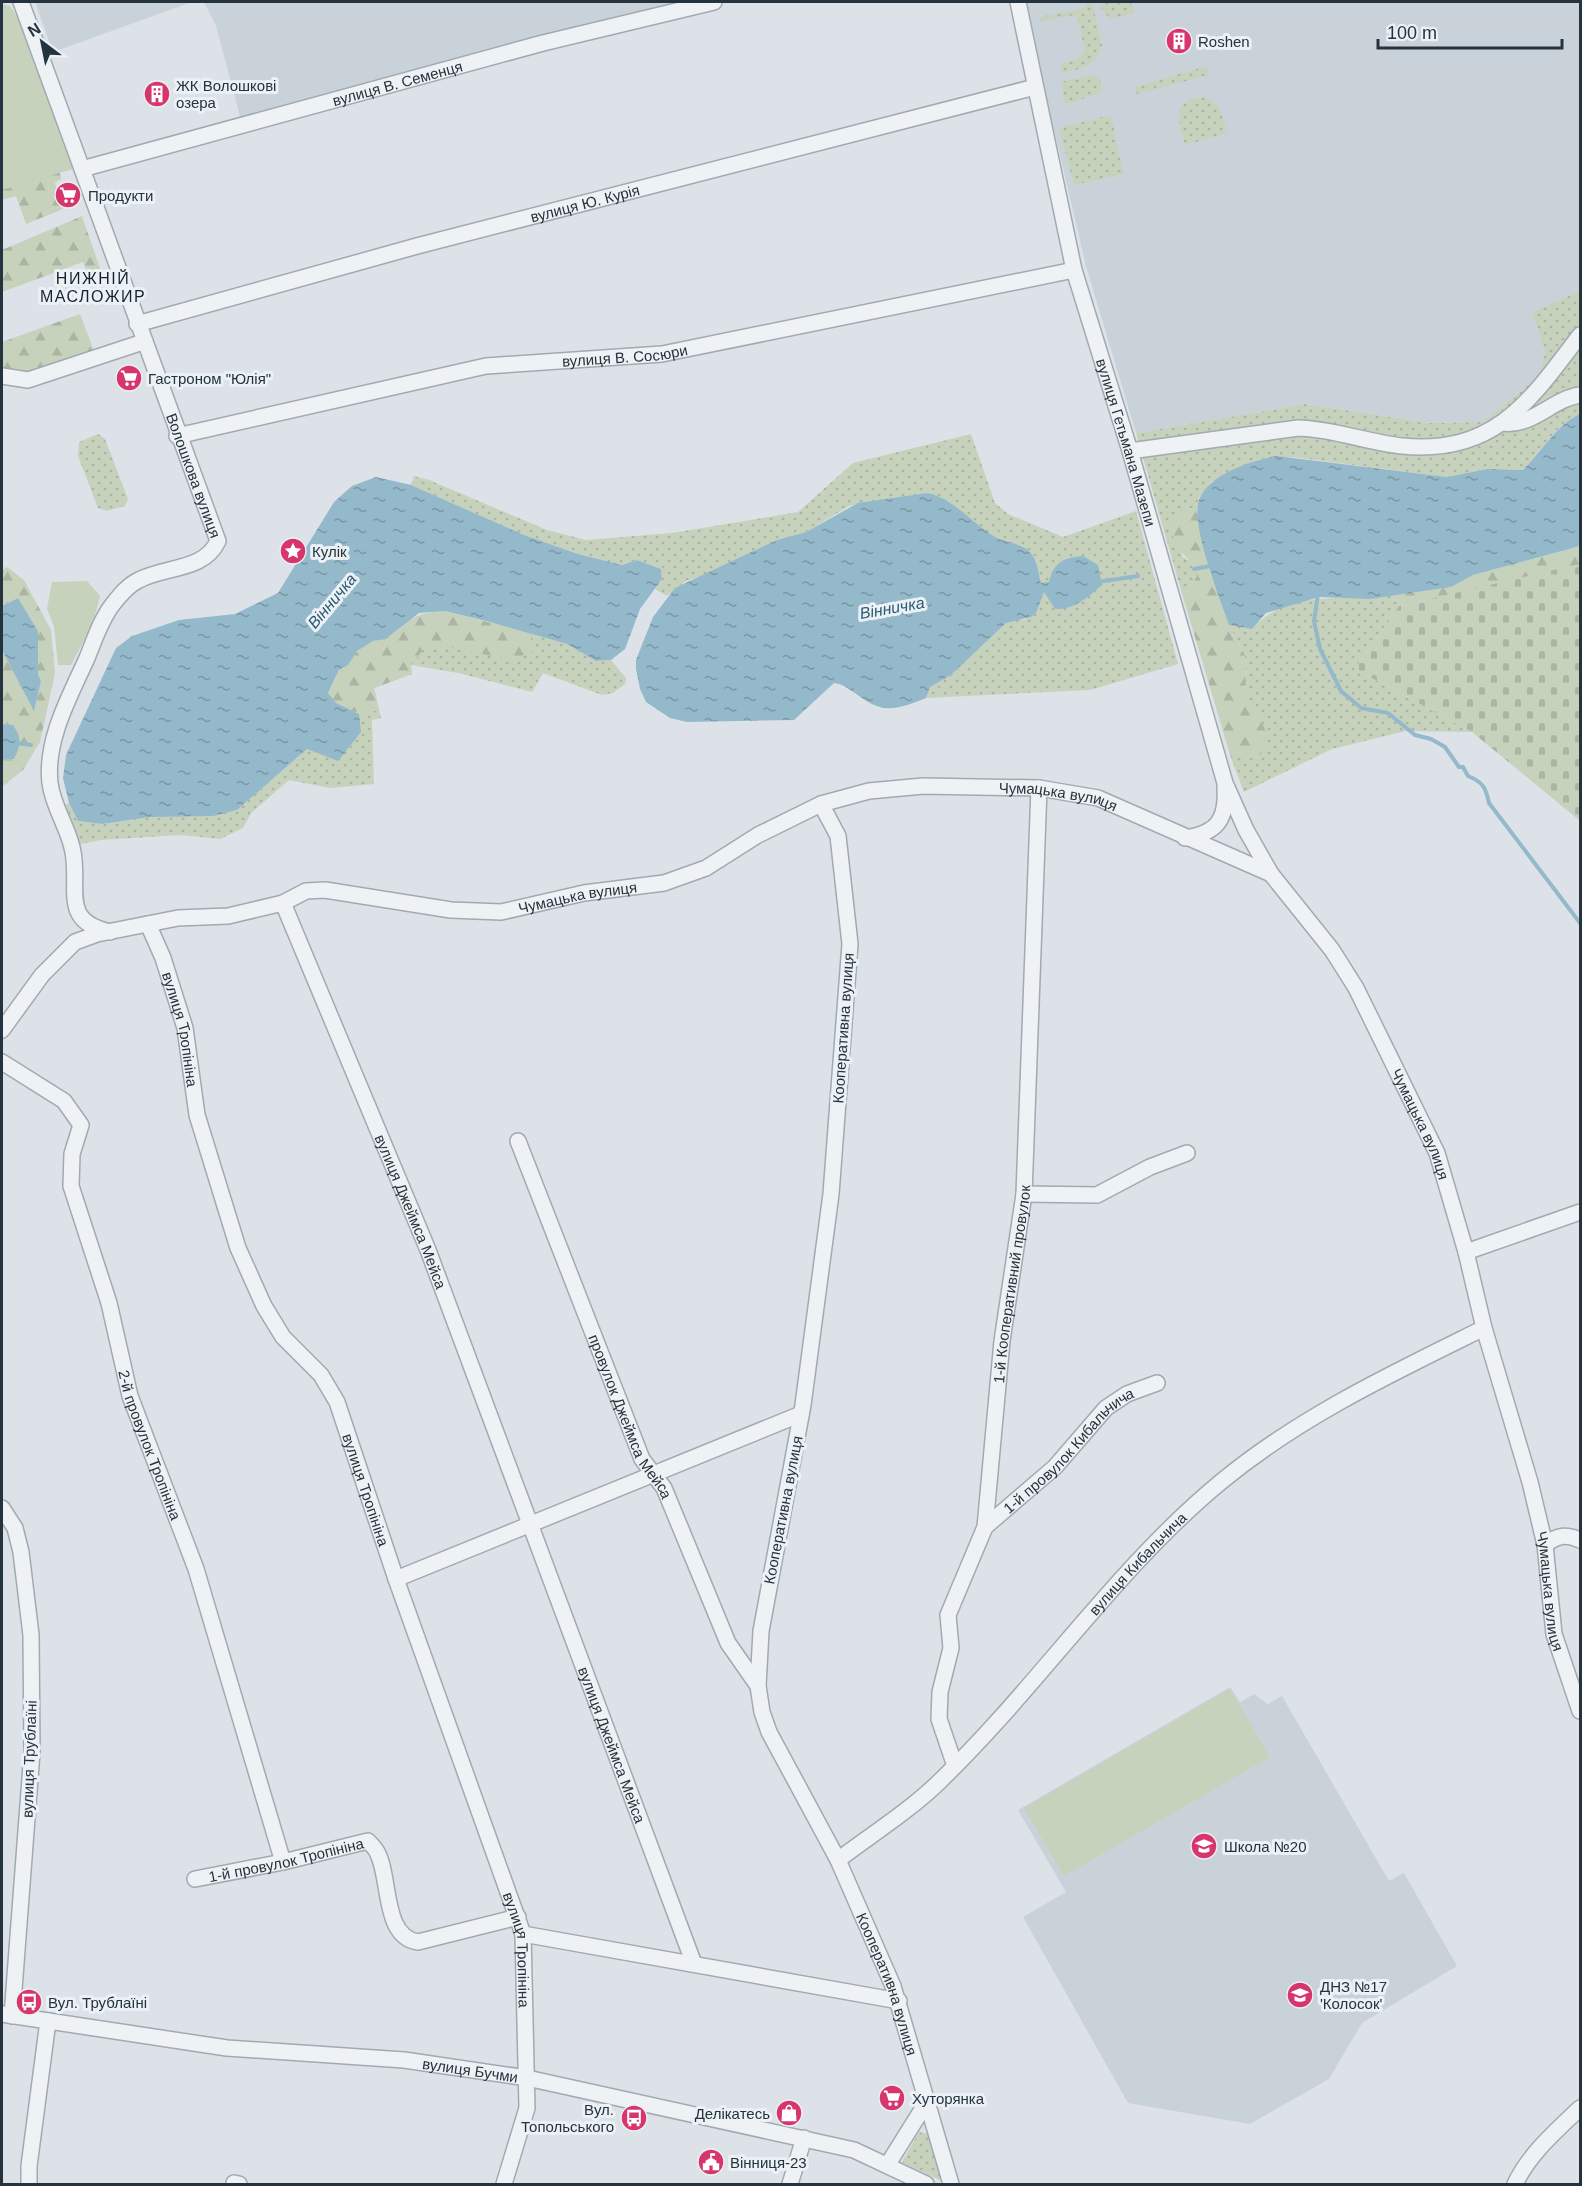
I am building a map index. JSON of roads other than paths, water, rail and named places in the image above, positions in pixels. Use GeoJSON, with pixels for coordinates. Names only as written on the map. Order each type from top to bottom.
{"type":"FeatureCollection","features":[{"type":"Feature","properties":{"kind":"street","name":"Волошкова вулиця"},"geometry":{"type":"LineString","coordinates":[[21,2],[177,436],[218,541],[212,553],[202,561],[155,573],[126,589],[110,607],[58,725],[52,752],[50,781],[54,801],[73,853],[75,908],[84,922],[113,933]]}},
{"type":"Feature","properties":{"kind":"street","name":"вулиця В. Семенця"},"geometry":{"type":"LineString","coordinates":[[82,169],[543,44],[714,2]]}},
{"type":"Feature","properties":{"kind":"street","name":"вулиця Гетьмана Мазепи"},"geometry":{"type":"LineString","coordinates":[[1018,2],[1074,270],[1130,451],[1225,783],[1246,830],[1271,874]]}},
{"type":"Feature","properties":{"kind":"street","name":"вулиця Ю. Курія"},"geometry":{"type":"LineString","coordinates":[[137,324],[417,246],[1035,87]]}},
{"type":"Feature","properties":{"kind":"street","name":"вулиця В. Сосюри"},"geometry":{"type":"LineString","coordinates":[[177,436],[486,366],[662,354],[1074,270]]}},
{"type":"Feature","properties":{"kind":"street"},"geometry":{"type":"LineString","coordinates":[[1130,451],[1298,428],[1325,429],[1401,446],[1437,446],[1472,439],[1487,434],[1533,398],[1581,335]]}},
{"type":"Feature","properties":{"kind":"street"},"geometry":{"type":"LineString","coordinates":[[2,376],[28,380],[143,342]]}},
{"type":"Feature","properties":{"kind":"street"},"geometry":{"type":"LineString","coordinates":[[1502,423],[1514,424],[1536,417],[1571,397],[1581,395]]}},
{"type":"Feature","properties":{"kind":"street"},"geometry":{"type":"LineString","coordinates":[[1185,838],[1206,835],[1218,823],[1226,805],[1225,783]]}},
{"type":"Feature","properties":{"kind":"street","name":"Чумацька вулиця"},"geometry":{"type":"LineString","coordinates":[[2,1030],[42,975],[75,942],[97,934],[113,933],[178,918],[228,916],[283,903],[306,891],[325,890],[451,910],[501,912],[584,893],[664,883],[706,868],[758,835],[821,804],[869,790],[923,786],[1039,788],[1098,798],[1271,874],[1332,950],[1356,988],[1437,1153],[1466,1252],[1484,1328],[1530,1482],[1545,1545],[1554,1634],[1581,1711]]}},
{"type":"Feature","properties":{"kind":"street","name":"1-й Кооперативний провулок"},"geometry":{"type":"LineString","coordinates":[[955,1766],[939,1719],[940,1692],[951,1648],[948,1615],[985,1527],[1002,1341],[1024,1194],[1039,788]]}},
{"type":"Feature","properties":{"kind":"street","name":"Кооперативна вулиця"},"geometry":{"type":"LineString","coordinates":[[821,804],[838,836],[850,944],[831,1194],[801,1414],[763,1613],[758,1686],[762,1712],[769,1732],[838,1860],[899,2001],[951,2184]]}},
{"type":"Feature","properties":{"kind":"street","name":"вулиця Джеймса Мейса"},"geometry":{"type":"LineString","coordinates":[[283,903],[428,1250],[528,1526],[694,1964]]}},
{"type":"Feature","properties":{"kind":"street","name":"вулиця Тропініна"},"geometry":{"type":"LineString","coordinates":[[148,924],[163,958],[185,1028],[197,1114],[238,1248],[264,1306],[283,1336],[321,1375],[337,1402],[396,1579],[523,1934],[527,2108],[504,2184]]}},
{"type":"Feature","properties":{"kind":"street","name":"2-й провулок Тропініна"},"geometry":{"type":"LineString","coordinates":[[2,1062],[64,1101],[81,1125],[72,1154],[71,1186],[109,1304],[130,1396],[196,1569],[283,1862]]}},
{"type":"Feature","properties":{"kind":"street","name":"провулок Джеймса Мейса"},"geometry":{"type":"LineString","coordinates":[[518,1141],[642,1459],[664,1488],[728,1644],[758,1686]]}},
{"type":"Feature","properties":{"kind":"street"},"geometry":{"type":"LineString","coordinates":[[1024,1194],[1097,1195],[1150,1167],[1187,1153]]}},
{"type":"Feature","properties":{"kind":"street"},"geometry":{"type":"LineString","coordinates":[[1466,1252],[1581,1212]]}},
{"type":"Feature","properties":{"kind":"street","name":"вулиця Кибальчича"},"geometry":{"type":"LineString","coordinates":[[838,1860],[938,1784],[1164,1534],[1221,1481],[1283,1435],[1350,1394],[1484,1328]]}},
{"type":"Feature","properties":{"kind":"street","name":"1-й провулок Кибальчича"},"geometry":{"type":"LineString","coordinates":[[985,1527],[1055,1467],[1106,1408],[1127,1394],[1157,1383]]}},
{"type":"Feature","properties":{"kind":"street"},"geometry":{"type":"LineString","coordinates":[[396,1579],[528,1526],[653,1472],[801,1414]]}},
{"type":"Feature","properties":{"kind":"street","name":"вулиця Трублаїні"},"geometry":{"type":"LineString","coordinates":[[2,1508],[15,1528],[21,1552],[30,1635],[32,1752],[7,2015]]}},
{"type":"Feature","properties":{"kind":"street"},"geometry":{"type":"LineString","coordinates":[[1545,1545],[1554,1538],[1567,1535],[1581,1540]]}},
{"type":"Feature","properties":{"kind":"street","name":"1-й провулок Тропініна"},"geometry":{"type":"LineString","coordinates":[[195,1879],[283,1862],[368,1841],[378,1852],[394,1923],[399,1934],[408,1941],[418,1942],[518,1917]]}},
{"type":"Feature","properties":{"kind":"street"},"geometry":{"type":"LineString","coordinates":[[523,1934],[899,2001]]}},
{"type":"Feature","properties":{"kind":"street","name":"вулиця Бучми"},"geometry":{"type":"LineString","coordinates":[[7,2015],[227,2048],[404,2060],[527,2078],[854,2150],[888,2164],[926,2184]]}},
{"type":"Feature","properties":{"kind":"street"},"geometry":{"type":"LineString","coordinates":[[29,2184],[29,2166],[48,2021]]}},
{"type":"Feature","properties":{"kind":"street"},"geometry":{"type":"LineString","coordinates":[[888,2164],[928,2100]]}},
{"type":"Feature","properties":{"kind":"street"},"geometry":{"type":"LineString","coordinates":[[1515,2184],[1524,2166],[1545,2141],[1581,2108]]}},
{"type":"Feature","properties":{"kind":"street"},"geometry":{"type":"LineString","coordinates":[[790,2184],[804,2138]]}},
{"type":"Feature","properties":{"kind":"water"},"geometry":{"type":"Polygon","coordinates":[[[1580,414],[1580,546],[1473,575],[1451,587],[1370,599],[1319,597],[1266,613],[1252,629],[1229,625],[1207,562],[1197,511],[1204,491],[1221,476],[1244,465],[1277,456],[1447,477],[1487,469],[1523,470],[1557,431],[1580,414]]]}},
{"type":"Feature","properties":{"kind":"water"},"geometry":{"type":"Polygon","coordinates":[[[376,477],[411,485],[524,535],[578,554],[622,565],[637,560],[661,569],[662,579],[640,609],[625,649],[611,660],[596,661],[567,644],[490,622],[445,611],[419,613],[386,639],[373,641],[357,651],[348,665],[339,670],[328,693],[336,703],[359,714],[361,732],[338,761],[307,749],[237,810],[213,816],[150,817],[102,824],[78,821],[69,803],[63,778],[66,755],[116,648],[132,636],[179,620],[235,614],[278,593],[334,502],[352,486],[376,477]]]}},
{"type":"Feature","properties":{"kind":"water"},"geometry":{"type":"Polygon","coordinates":[[[927,493],[946,500],[988,533],[1027,549],[1035,559],[1041,583],[1049,582],[1053,570],[1060,562],[1083,556],[1098,565],[1102,585],[1080,602],[1062,609],[1055,609],[1044,592],[1036,613],[1031,617],[1006,623],[951,675],[930,687],[926,698],[906,705],[889,708],[874,705],[845,686],[834,683],[794,720],[687,722],[670,718],[646,702],[640,689],[636,660],[653,617],[675,588],[777,540],[806,532],[858,503],[927,493]]]}},
{"type":"Feature","properties":{"kind":"water"},"geometry":{"type":"Polygon","coordinates":[[[18,598],[38,631],[38,674],[41,681],[34,711],[2,650],[2,606],[18,598]]]}},
{"type":"Feature","properties":{"kind":"water"},"geometry":{"type":"Polygon","coordinates":[[[2,724],[13,725],[18,734],[19,745],[14,759],[2,760],[2,724]]]}},
{"type":"Feature","properties":{"kind":"waterway"},"geometry":{"type":"LineString","coordinates":[[1194,569],[1210,566]]}},
{"type":"Feature","properties":{"kind":"waterway","name":"Вінничка"},"geometry":{"type":"LineString","coordinates":[[1097,582],[1138,576]]}},
{"type":"Feature","properties":{"kind":"waterway"},"geometry":{"type":"LineString","coordinates":[[1318,594],[1314,621],[1320,649],[1341,691],[1361,708],[1388,713],[1415,735],[1431,739],[1445,747],[1459,767],[1463,767],[1468,776],[1483,786],[1489,803],[1580,923]]}},
{"type":"Feature","properties":{"kind":"waterway","name":"Вінничка"},"geometry":{"type":"LineString","coordinates":[[17,743],[31,745]]}},
{"type":"Feature","properties":{"kind":"place","name":"Roshen"},"geometry":{"type":"Point","coordinates":[1179,41]}},
{"type":"Feature","properties":{"kind":"place","name":"ЖК Волошкові озера"},"geometry":{"type":"Point","coordinates":[157,94]}},
{"type":"Feature","properties":{"kind":"place","name":"Продукти"},"geometry":{"type":"Point","coordinates":[68,195]}},
{"type":"Feature","properties":{"kind":"place","name":"Гастроном \"Юлія\""},"geometry":{"type":"Point","coordinates":[129,378]}},
{"type":"Feature","properties":{"kind":"place","name":"Кулік"},"geometry":{"type":"Point","coordinates":[293,551]}},
{"type":"Feature","properties":{"kind":"place","name":"Школа №20"},"geometry":{"type":"Point","coordinates":[1204,1846]}},
{"type":"Feature","properties":{"kind":"place","name":"ДНЗ №17 'Колосок'"},"geometry":{"type":"Point","coordinates":[1300,1995]}},
{"type":"Feature","properties":{"kind":"place","name":"Вул. Трублаїні"},"geometry":{"type":"Point","coordinates":[29,2002]}},
{"type":"Feature","properties":{"kind":"place","name":"Хуторянка"},"geometry":{"type":"Point","coordinates":[892,2098]}},
{"type":"Feature","properties":{"kind":"place","name":"Делікатесь"},"geometry":{"type":"Point","coordinates":[789,2113]}},
{"type":"Feature","properties":{"kind":"place","name":"Вул. Топольського"},"geometry":{"type":"Point","coordinates":[634,2118]}},
{"type":"Feature","properties":{"kind":"place","name":"Вінниця-23"},"geometry":{"type":"Point","coordinates":[711,2162]}},
{"type":"Feature","properties":{"kind":"district","name":"НИЖНІЙ МАСЛОЖИР"},"geometry":{"type":"Point","coordinates":[93,287]}}]}
